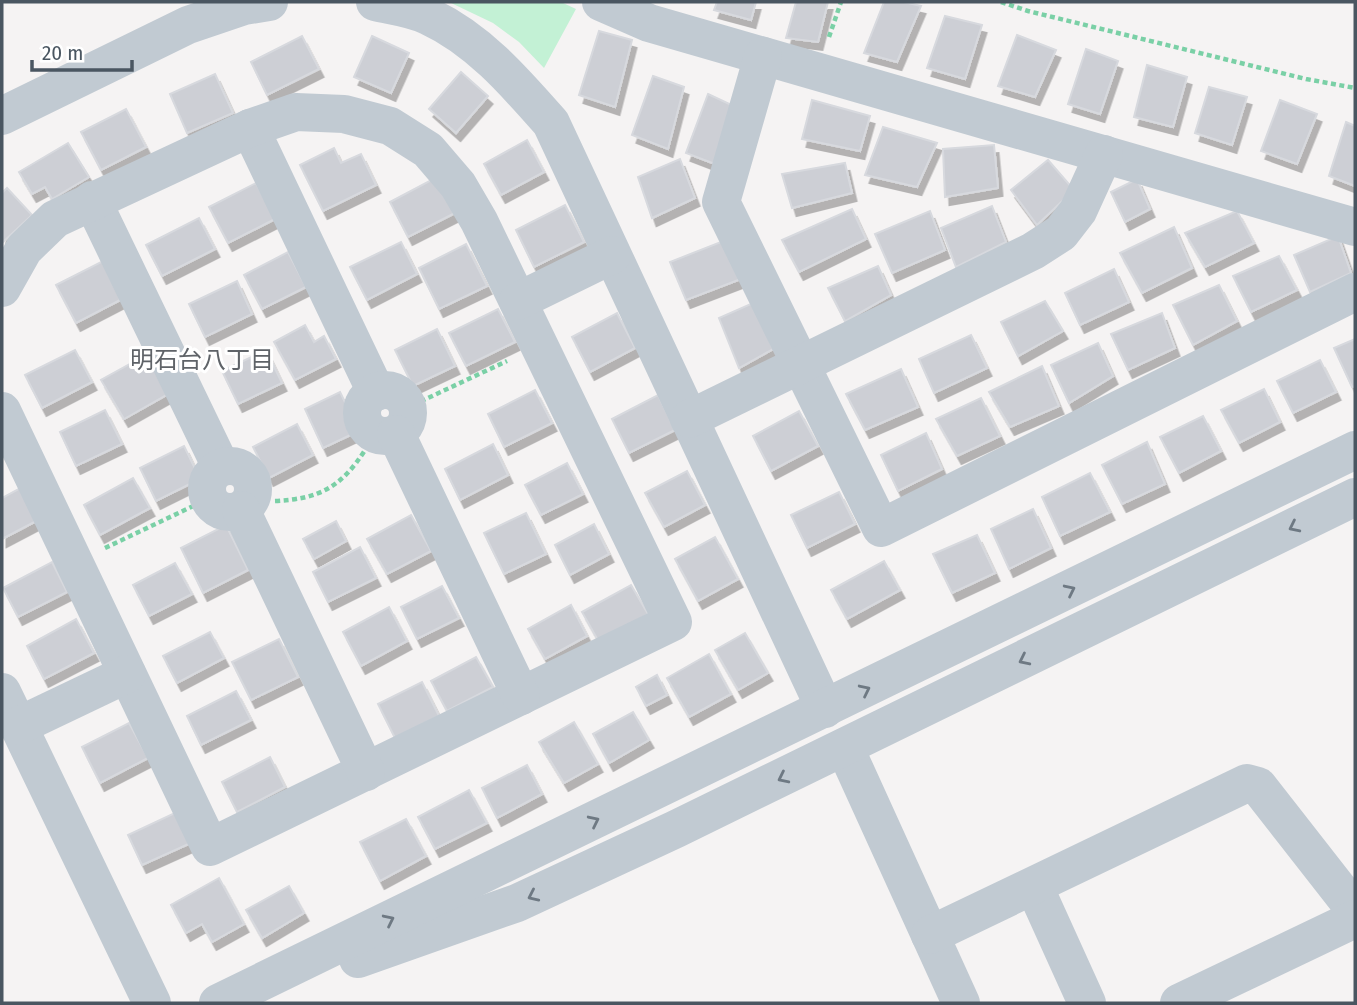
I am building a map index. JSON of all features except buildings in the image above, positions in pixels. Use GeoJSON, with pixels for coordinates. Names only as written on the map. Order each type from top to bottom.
{"type":"FeatureCollection","features":[{"type":"Feature","properties":{"kind":"street"},"geometry":{"type":"LineString","coordinates":[[2,116],[183,13],[269,2]]}},
{"type":"Feature","properties":{"kind":"street"},"geometry":{"type":"LineString","coordinates":[[375,2],[427,15],[474,44],[513,79],[551,123],[825,709]]}},
{"type":"Feature","properties":{"kind":"street"},"geometry":{"type":"LineString","coordinates":[[601,2],[649,23],[1355,227]]}},
{"type":"Feature","properties":{"kind":"street"},"geometry":{"type":"LineString","coordinates":[[763,56],[721,202],[881,528],[1355,292]]}},
{"type":"Feature","properties":{"kind":"street"},"geometry":{"type":"LineString","coordinates":[[2,288],[24,249],[55,219],[250,128],[296,112],[344,114],[390,126],[428,150],[458,185],[479,221],[673,622],[210,848],[2,411]]}},
{"type":"Feature","properties":{"kind":"street"},"geometry":{"type":"LineString","coordinates":[[250,128],[521,696]]}},
{"type":"Feature","properties":{"kind":"street"},"geometry":{"type":"LineString","coordinates":[[689,419],[1033,251],[1061,233],[1078,211],[1104,154]]}},
{"type":"Feature","properties":{"kind":"street"},"geometry":{"type":"LineString","coordinates":[[92,200],[366,772]]}},
{"type":"Feature","properties":{"kind":"street"},"geometry":{"type":"LineString","coordinates":[[518,302],[612,255]]}},
{"type":"Feature","properties":{"kind":"street"},"geometry":{"type":"LineString","coordinates":[[218,1003],[1355,450]]}},
{"type":"Feature","properties":{"kind":"street"},"geometry":{"type":"LineString","coordinates":[[272,1003],[362,957],[517,903],[845,748],[1355,497]]}},
{"type":"Feature","properties":{"kind":"street"},"geometry":{"type":"LineString","coordinates":[[18,726],[127,674]]}},
{"type":"Feature","properties":{"kind":"street"},"geometry":{"type":"LineString","coordinates":[[2,692],[152,1003]]}},
{"type":"Feature","properties":{"kind":"street"},"geometry":{"type":"LineString","coordinates":[[845,748],[961,1003]]}},
{"type":"Feature","properties":{"kind":"street"},"geometry":{"type":"LineString","coordinates":[[930,935],[1247,783],[1258,786],[1355,910]]}},
{"type":"Feature","properties":{"kind":"street"},"geometry":{"type":"LineString","coordinates":[[1034,886],[1087,1003]]}},
{"type":"Feature","properties":{"kind":"street"},"geometry":{"type":"LineString","coordinates":[[1179,1003],[1355,919]]}},
{"type":"Feature","properties":{"kind":"path"},"geometry":{"type":"LineString","coordinates":[[1001,2],[1028,11],[1266,69],[1355,88]]}},
{"type":"Feature","properties":{"kind":"path"},"geometry":{"type":"LineString","coordinates":[[74,563],[231,494],[274,501],[299,500],[320,494],[340,481],[389,417],[540,346]]}},
{"type":"Feature","properties":{"kind":"green space"},"geometry":{"type":"Polygon","coordinates":[[[449,2],[561,2],[576,9],[544,68],[519,42],[493,23],[449,2]]]}},
{"type":"Feature","properties":{"kind":"district","name":"明石台八丁目"},"geometry":{"type":"Point","coordinates":[202,360]}}]}
